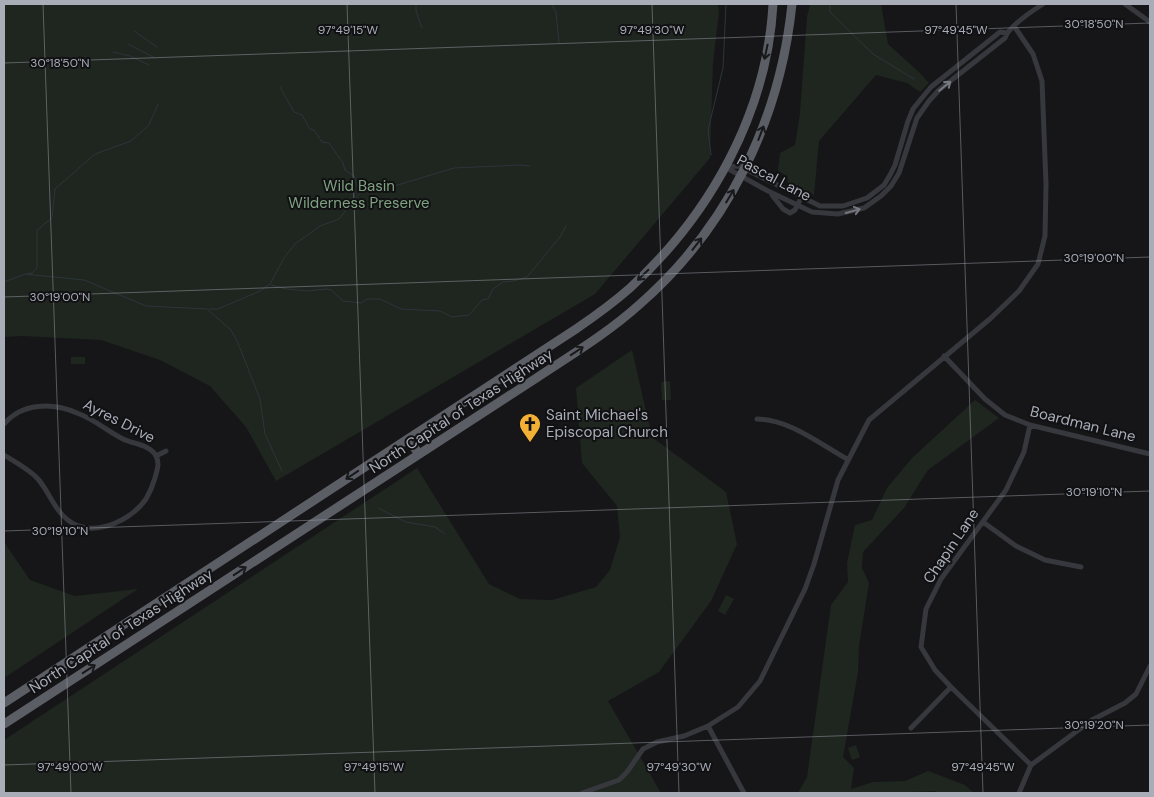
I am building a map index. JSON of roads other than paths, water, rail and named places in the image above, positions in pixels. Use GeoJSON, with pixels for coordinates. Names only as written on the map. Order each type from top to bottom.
{"type":"FeatureCollection","features":[{"type":"Feature","properties":{"kind":"highway","name":"North Capital of Texas Highway"},"geometry":{"type":"LineString","coordinates":[[4,702],[576,329],[623,294],[650,269],[674,242],[702,206],[726,167],[746,122],[758,87],[770,30],[773,4]]}},
{"type":"Feature","properties":{"kind":"highway","name":"North Capital of Texas Highway"},"geometry":{"type":"LineString","coordinates":[[4,724],[591,342],[640,304],[668,278],[695,248],[719,214],[743,173],[766,121],[780,76],[792,4]]}},
{"type":"Feature","properties":{"kind":"highway"},"geometry":{"type":"LineString","coordinates":[[408,438],[418,454]]}},
{"type":"Feature","properties":{"kind":"street","name":"Pascal Lane"},"geometry":{"type":"LineString","coordinates":[[726,167],[737,166],[743,173],[768,192],[812,212],[831,214],[851,212],[864,208],[882,196],[899,173],[917,118],[929,101],[939,90],[1005,38],[1007,32],[1014,26],[1043,4]]}},
{"type":"Feature","properties":{"kind":"street"},"geometry":{"type":"LineString","coordinates":[[1125,4],[1150,22]]}},
{"type":"Feature","properties":{"kind":"street"},"geometry":{"type":"LineString","coordinates":[[582,793],[619,780],[643,749],[657,742],[684,736],[708,726],[738,707],[760,681],[805,589],[814,564],[834,490],[847,459],[869,420],[990,319],[1019,291],[1038,264],[1045,236],[1046,184],[1042,81],[1033,54],[1014,26]]}},
{"type":"Feature","properties":{"kind":"street","name":"Pascal Lane"},"geometry":{"type":"LineString","coordinates":[[726,167],[814,204],[826,207],[843,206],[864,200],[884,185],[890,175],[913,109],[931,87],[1000,32],[1007,32]]}},
{"type":"Feature","properties":{"kind":"street"},"geometry":{"type":"LineString","coordinates":[[901,145],[908,148]]}},
{"type":"Feature","properties":{"kind":"street"},"geometry":{"type":"LineString","coordinates":[[877,191],[882,196]]}},
{"type":"Feature","properties":{"kind":"street"},"geometry":{"type":"LineString","coordinates":[[768,192],[786,212],[792,212],[801,198]]}},
{"type":"Feature","properties":{"kind":"street"},"geometry":{"type":"LineString","coordinates":[[812,212],[814,204]]}},
{"type":"Feature","properties":{"kind":"street","name":"Boardman Lane"},"geometry":{"type":"LineString","coordinates":[[944,356],[985,400],[1005,415],[1030,425],[1150,454]]}},
{"type":"Feature","properties":{"kind":"street","name":"Ayres Drive"},"geometry":{"type":"LineString","coordinates":[[4,424],[14,415],[27,408],[49,406],[66,409],[82,415],[125,440],[152,450],[156,456],[166,451]]}},
{"type":"Feature","properties":{"kind":"street"},"geometry":{"type":"LineString","coordinates":[[757,419],[784,424],[847,459]]}},
{"type":"Feature","properties":{"kind":"street","name":"Chapin Lane"},"geometry":{"type":"LineString","coordinates":[[1030,425],[1023,455],[1006,490],[940,579],[926,609],[921,647],[935,670],[1031,765]]}},
{"type":"Feature","properties":{"kind":"street"},"geometry":{"type":"LineString","coordinates":[[4,455],[37,478],[58,510],[67,519],[78,526],[93,528],[108,526],[117,522],[142,504],[149,494],[156,475],[158,465],[156,456]]}},
{"type":"Feature","properties":{"kind":"street"},"geometry":{"type":"LineString","coordinates":[[983,522],[1016,546],[1045,560],[1081,567]]}},
{"type":"Feature","properties":{"kind":"street"},"geometry":{"type":"LineString","coordinates":[[1019,793],[1031,765],[1092,720],[1125,703],[1136,694],[1150,666]]}},
{"type":"Feature","properties":{"kind":"street"},"geometry":{"type":"LineString","coordinates":[[911,728],[951,687]]}},
{"type":"Feature","properties":{"kind":"street"},"geometry":{"type":"LineString","coordinates":[[708,726],[744,793]]}},
{"type":"Feature","properties":{"kind":"waterway"},"geometry":{"type":"LineString","coordinates":[[416,4],[416,11],[422,28]]}},
{"type":"Feature","properties":{"kind":"waterway"},"geometry":{"type":"LineString","coordinates":[[552,4],[556,13],[559,43]]}},
{"type":"Feature","properties":{"kind":"waterway"},"geometry":{"type":"LineString","coordinates":[[711,155],[708,130],[723,68],[726,4]]}},
{"type":"Feature","properties":{"kind":"waterway"},"geometry":{"type":"LineString","coordinates":[[830,4],[830,12],[873,54],[914,79]]}},
{"type":"Feature","properties":{"kind":"waterway"},"geometry":{"type":"LineString","coordinates":[[134,31],[157,47]]}},
{"type":"Feature","properties":{"kind":"waterway"},"geometry":{"type":"LineString","coordinates":[[128,44],[155,58]]}},
{"type":"Feature","properties":{"kind":"waterway"},"geometry":{"type":"LineString","coordinates":[[113,52],[130,56],[149,65]]}},
{"type":"Feature","properties":{"kind":"waterway"},"geometry":{"type":"LineString","coordinates":[[280,87],[294,112],[302,115],[310,129],[314,130],[322,142],[329,143],[343,163],[345,170],[354,176],[359,193]]}},
{"type":"Feature","properties":{"kind":"waterway"},"geometry":{"type":"LineString","coordinates":[[27,274],[32,273],[37,268],[37,230],[52,218],[55,189],[95,154],[131,141],[149,125],[158,104]]}},
{"type":"Feature","properties":{"kind":"waterway"},"geometry":{"type":"LineString","coordinates":[[209,309],[218,309],[260,291],[270,284],[284,258],[295,244],[320,226],[339,219],[359,194],[362,184],[371,182],[391,187],[454,168],[530,166]]}},
{"type":"Feature","properties":{"kind":"waterway"},"geometry":{"type":"LineString","coordinates":[[271,285],[307,291],[327,289],[331,290],[343,301],[361,303],[367,299],[380,299],[401,309],[440,311],[452,317],[469,315],[482,300],[488,299],[493,289],[503,282],[527,277],[560,237],[566,226]]}},
{"type":"Feature","properties":{"kind":"waterway"},"geometry":{"type":"LineString","coordinates":[[4,282],[25,274],[84,280],[146,306],[207,309],[231,330],[238,343],[260,399],[265,434],[282,471]]}},
{"type":"Feature","properties":{"kind":"waterway"},"geometry":{"type":"LineString","coordinates":[[378,508],[406,522],[435,527],[445,534]]}},
{"type":"Feature","properties":{"kind":"place","name":"Saint Michael's Episcopal Church"},"geometry":{"type":"Point","coordinates":[530,443]}},
{"type":"Feature","properties":{"kind":"park label","name":"Wild Basin Wilderness Preserve"},"geometry":{"type":"Point","coordinates":[359,194]}}]}
